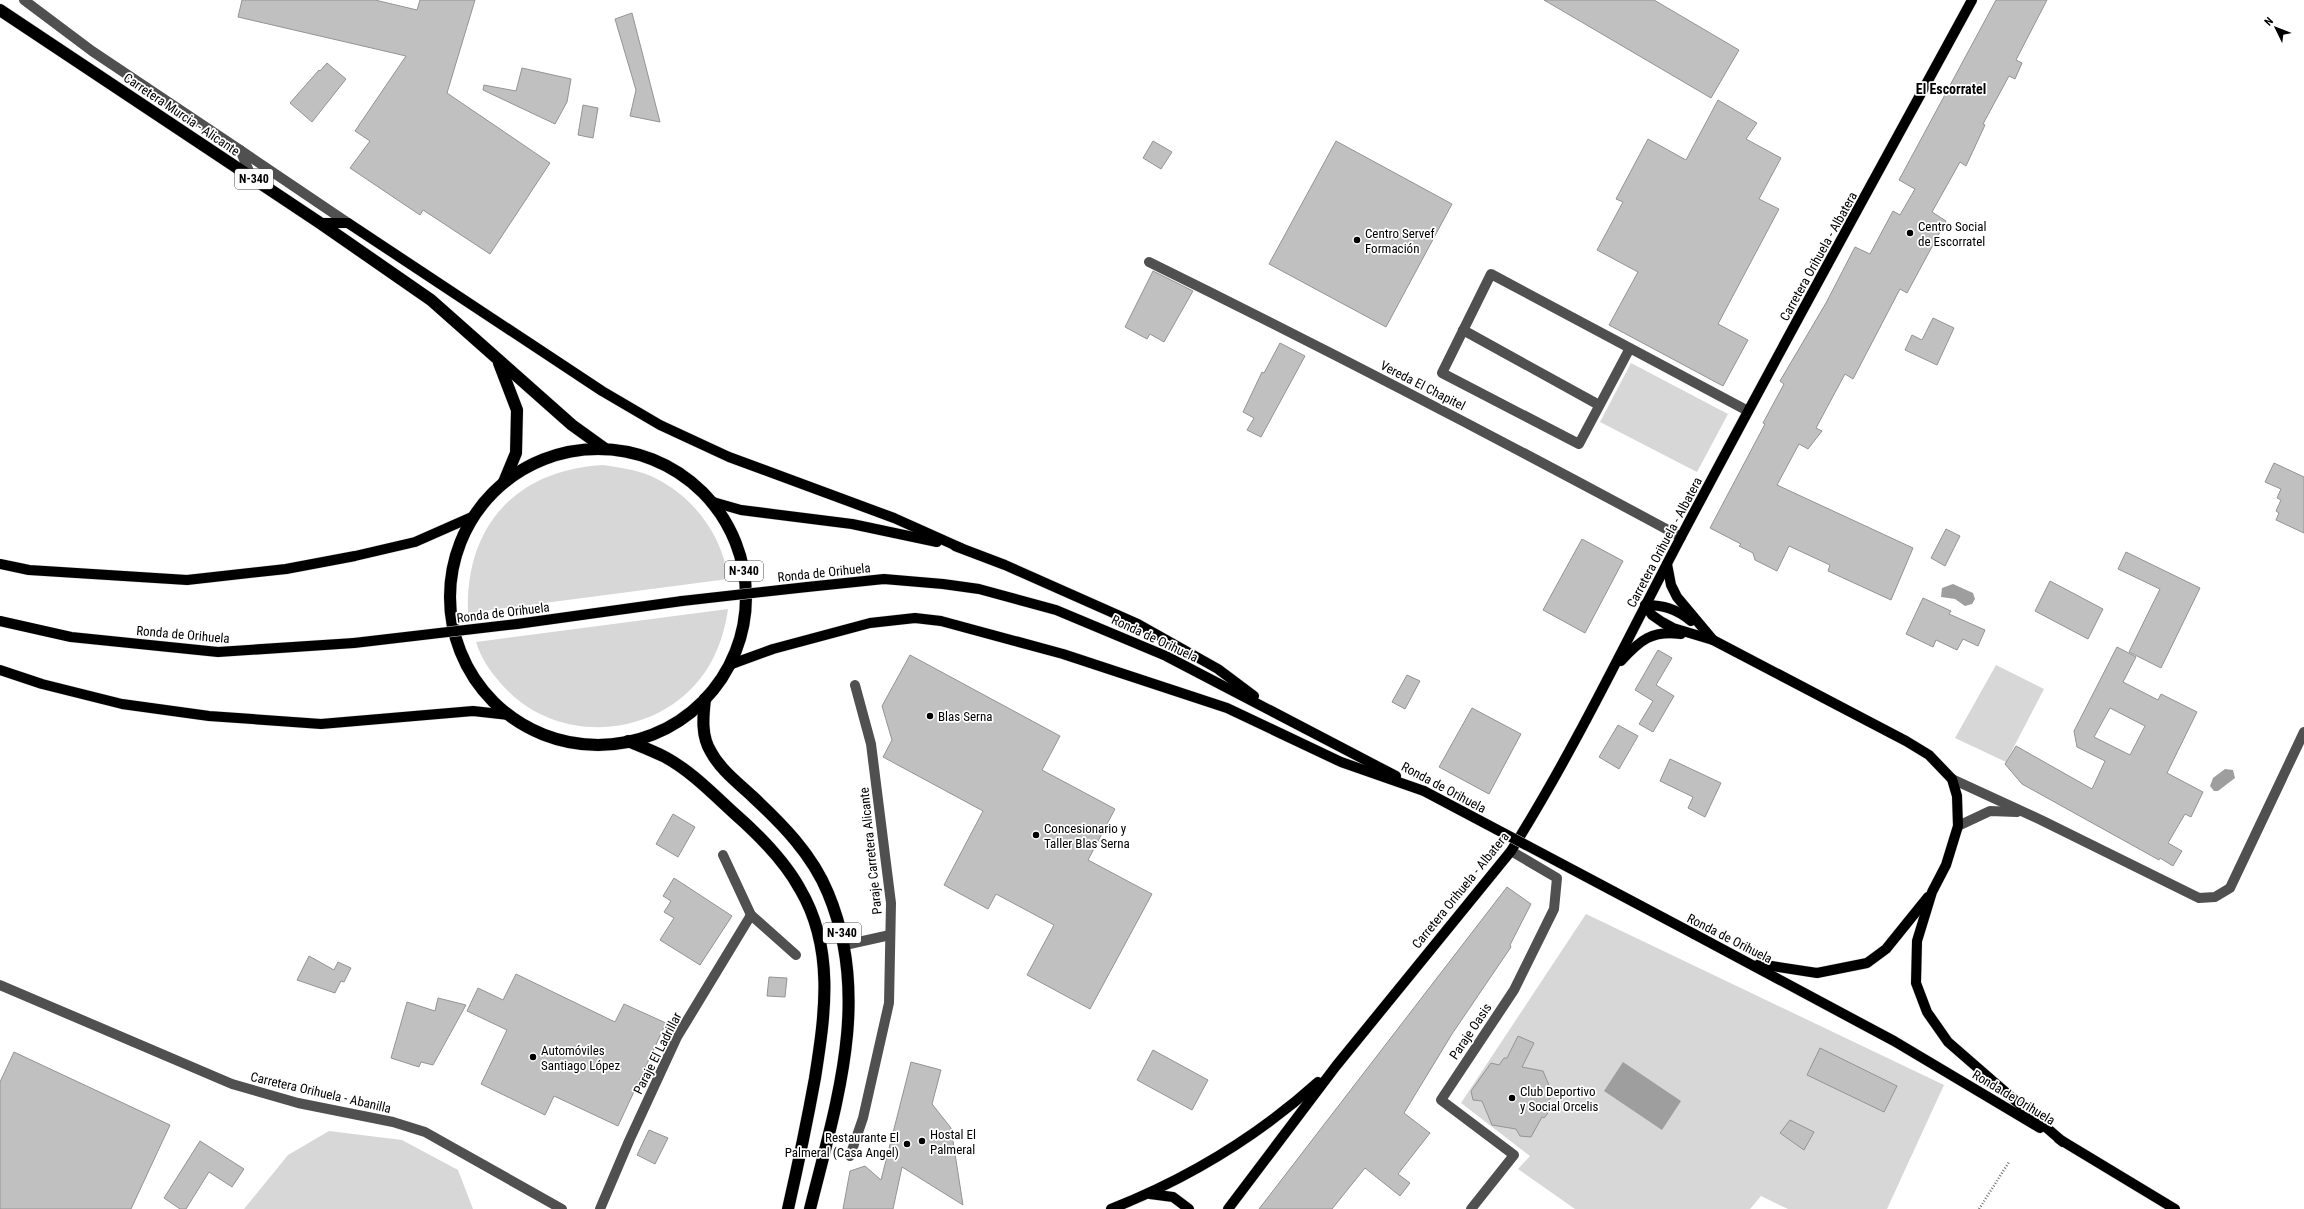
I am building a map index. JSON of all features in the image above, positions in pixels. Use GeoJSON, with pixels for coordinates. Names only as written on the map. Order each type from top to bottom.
{"type":"FeatureCollection","features":[{"type":"Feature","properties":{"kind":"highway","name":"Carretera Murcia - Alicante"},"geometry":{"type":"LineString","coordinates":[[0,10],[320,223],[431,300],[572,425],[604,448]]}},
{"type":"Feature","properties":{"kind":"highway","name":"Carretera Murcia - Alicante"},"geometry":{"type":"LineString","coordinates":[[498,360],[517,410],[516,453],[504,482]]}},
{"type":"Feature","properties":{"kind":"highway","name":"N-340"},"geometry":{"type":"LineString","coordinates":[[604,448],[635,453],[664,464],[690,480],[713,502],[731,531],[743,564],[746,598],[742,633],[729,665],[705,699],[682,718],[657,732],[628,741],[603,745],[578,744],[553,738],[530,728],[508,715],[482,689],[463,658],[452,623],[452,578],[458,550],[474,516],[504,482],[526,467],[551,456],[577,450],[604,448]]}},
{"type":"Feature","properties":{"kind":"highway","name":"N-340"},"geometry":{"type":"LineString","coordinates":[[705,699],[703,721],[710,752],[722,768],[797,841],[816,868],[828,892],[845,945],[850,983],[847,1036],[828,1135],[810,1209]]}},
{"type":"Feature","properties":{"kind":"highway","name":"N-340"},"geometry":{"type":"LineString","coordinates":[[628,741],[665,757],[686,772],[751,828],[788,870],[801,890],[812,916],[825,971],[824,1023],[810,1106],[788,1209]]}},
{"type":"Feature","properties":{"kind":"main road","name":"Carretera Orihuela - Albatera"},"geometry":{"type":"LineString","coordinates":[[1336,1066],[1511,851],[1562,765],[1748,411],[1972,0]]}},
{"type":"Feature","properties":{"kind":"main road"},"geometry":{"type":"LineString","coordinates":[[320,223],[348,223],[602,391],[660,425],[729,457],[894,518],[1138,624],[1218,669],[1276,713]]}},
{"type":"Feature","properties":{"kind":"main road"},"geometry":{"type":"LineString","coordinates":[[713,502],[741,510],[852,524],[961,548]]}},
{"type":"Feature","properties":{"kind":"main road"},"geometry":{"type":"LineString","coordinates":[[0,564],[29,570],[186,580],[286,569],[356,556],[416,542],[474,516]]}},
{"type":"Feature","properties":{"kind":"main road"},"geometry":{"type":"LineString","coordinates":[[1667,564],[1671,585],[1677,597],[1713,640]]}},
{"type":"Feature","properties":{"kind":"main road","name":"Ronda de Orihuela"},"geometry":{"type":"LineString","coordinates":[[0,621],[71,637],[218,652],[354,643],[517,624],[682,601],[884,579],[979,589],[1020,600],[1056,610],[1131,640],[1276,713],[1751,963],[1894,1041],[2175,1209]]}},
{"type":"Feature","properties":{"kind":"main road"},"geometry":{"type":"LineString","coordinates":[[1645,606],[1660,605],[1682,613],[1713,640]]}},
{"type":"Feature","properties":{"kind":"main road"},"geometry":{"type":"LineString","coordinates":[[1645,606],[1652,615],[1673,628],[1713,640],[1912,744],[1929,755],[1952,779],[1957,796],[1958,826],[1946,865],[1932,892],[1916,941],[1916,983],[1927,1012],[1948,1042],[2063,1142]]}},
{"type":"Feature","properties":{"kind":"main road"},"geometry":{"type":"LineString","coordinates":[[729,665],[773,649],[870,623],[916,618],[941,621],[1063,654],[1220,706],[1341,762],[1424,791]]}},
{"type":"Feature","properties":{"kind":"main road"},"geometry":{"type":"LineString","coordinates":[[1612,671],[1638,643],[1659,633],[1671,633],[1713,640]]}},
{"type":"Feature","properties":{"kind":"main road"},"geometry":{"type":"LineString","coordinates":[[0,670],[42,684],[122,704],[209,716],[321,724],[473,711],[508,715]]}},
{"type":"Feature","properties":{"kind":"main road"},"geometry":{"type":"LineString","coordinates":[[1751,963],[1817,973],[1867,963],[1886,949],[1932,892]]}},
{"type":"Feature","properties":{"kind":"main road"},"geometry":{"type":"LineString","coordinates":[[1111,1209],[1149,1194],[1221,1155],[1278,1116],[1336,1066]]}},
{"type":"Feature","properties":{"kind":"main road"},"geometry":{"type":"LineString","coordinates":[[1228,1209],[1336,1066]]}},
{"type":"Feature","properties":{"kind":"main road"},"geometry":{"type":"LineString","coordinates":[[1149,1194],[1173,1197],[1189,1209]]}},
{"type":"Feature","properties":{"kind":"street"},"geometry":{"type":"LineString","coordinates":[[24,0],[92,51],[348,223]]}},
{"type":"Feature","properties":{"kind":"street"},"geometry":{"type":"LineString","coordinates":[[240,150],[252,178]]}},
{"type":"Feature","properties":{"kind":"street","name":"Vereda El Chapitel"},"geometry":{"type":"LineString","coordinates":[[1149,262],[1310,341],[1490,434],[1681,537]]}},
{"type":"Feature","properties":{"kind":"street"},"geometry":{"type":"LineString","coordinates":[[1630,348],[1579,444],[1442,373],[1491,274],[1630,348],[1748,411]]}},
{"type":"Feature","properties":{"kind":"street"},"geometry":{"type":"LineString","coordinates":[[1463,330],[1600,405]]}},
{"type":"Feature","properties":{"kind":"street","name":"Paraje Carretera Alicante"},"geometry":{"type":"LineString","coordinates":[[850,1156],[863,1118],[889,1003],[891,903],[871,744],[855,684]]}},
{"type":"Feature","properties":{"kind":"street"},"geometry":{"type":"LineString","coordinates":[[1952,779],[2199,898],[2215,898],[2230,888],[2304,732]]}},
{"type":"Feature","properties":{"kind":"street"},"geometry":{"type":"LineString","coordinates":[[1958,826],[1990,811],[2023,812]]}},
{"type":"Feature","properties":{"kind":"street","name":"Paraje Oasis"},"geometry":{"type":"LineString","coordinates":[[1471,1209],[1514,1155],[1440,1100],[1514,990],[1554,908],[1556,893],[1557,878],[1511,851]]}},
{"type":"Feature","properties":{"kind":"street"},"geometry":{"type":"LineString","coordinates":[[723,855],[751,916],[796,956]]}},
{"type":"Feature","properties":{"kind":"street","name":"Paraje El Ladrillar"},"geometry":{"type":"LineString","coordinates":[[600,1209],[629,1141],[677,1037],[751,916]]}},
{"type":"Feature","properties":{"kind":"street"},"geometry":{"type":"LineString","coordinates":[[845,945],[890,935]]}},
{"type":"Feature","properties":{"kind":"street","name":"Carretera Orihuela - Abanilla"},"geometry":{"type":"LineString","coordinates":[[0,985],[232,1084],[298,1103],[393,1122],[425,1132],[562,1209]]}},
{"type":"Feature","properties":{"kind":"path"},"geometry":{"type":"LineString","coordinates":[[1979,1209],[2009,1162]]}},
{"type":"Feature","properties":{"kind":"shaded area"},"geometry":{"type":"Polygon","coordinates":[[[1631,363],[1728,414],[1697,472],[1600,422],[1631,363]]]}},
{"type":"Feature","properties":{"kind":"shaded area"},"geometry":{"type":"Polygon","coordinates":[[[603,465],[644,473],[670,487],[683,497],[704,520],[713,533],[725,563],[728,579],[468,613],[469,582],[476,554],[486,529],[502,508],[521,491],[545,478],[572,469],[603,465]]]}},
{"type":"Feature","properties":{"kind":"shaded area"},"geometry":{"type":"Polygon","coordinates":[[[1953,584],[1973,593],[1975,599],[1972,604],[1965,606],[1955,599],[1941,597],[1942,588],[1953,584]]]}},
{"type":"Feature","properties":{"kind":"shaded area"},"geometry":{"type":"Polygon","coordinates":[[[728,609],[724,631],[712,661],[692,688],[672,705],[650,717],[626,724],[601,727],[576,725],[552,719],[529,708],[509,692],[494,675],[485,663],[476,642],[728,609]]]}},
{"type":"Feature","properties":{"kind":"shaded area"},"geometry":{"type":"Polygon","coordinates":[[[1996,665],[2044,689],[2006,762],[1955,738],[1996,665]]]}},
{"type":"Feature","properties":{"kind":"shaded area"},"geometry":{"type":"Polygon","coordinates":[[[2225,769],[2233,770],[2235,778],[2218,791],[2214,791],[2210,786],[2213,778],[2225,769]]]}},
{"type":"Feature","properties":{"kind":"shaded area"},"geometry":{"type":"Polygon","coordinates":[[[1586,914],[1944,1085],[1887,1209],[1788,1209],[1761,1196],[1750,1209],[1575,1209],[1518,1169],[1530,1156],[1461,1103],[1586,914]]]}},
{"type":"Feature","properties":{"kind":"shaded area"},"geometry":{"type":"Polygon","coordinates":[[[1623,1062],[1681,1101],[1662,1130],[1604,1091],[1623,1062]]]}},
{"type":"Feature","properties":{"kind":"shaded area"},"geometry":{"type":"Polygon","coordinates":[[[329,1131],[402,1140],[458,1170],[473,1209],[244,1209],[288,1155],[329,1131]]]}},
{"type":"Feature","properties":{"kind":"building"},"geometry":{"type":"Polygon","coordinates":[[[242,0],[375,0],[417,10],[420,0],[475,0],[447,93],[550,163],[490,254],[423,210],[420,215],[350,168],[370,141],[355,131],[406,56],[238,17],[242,0]]]}},
{"type":"Feature","properties":{"kind":"building"},"geometry":{"type":"Polygon","coordinates":[[[1544,0],[1654,0],[1739,50],[1711,98],[1544,0]]]}},
{"type":"Feature","properties":{"kind":"building"},"geometry":{"type":"Polygon","coordinates":[[[1996,0],[2047,0],[2016,60],[2022,63],[2015,79],[2009,76],[1983,124],[1985,125],[1966,166],[1960,162],[1932,212],[1946,221],[1907,293],[1900,289],[1853,379],[1845,374],[1816,428],[1822,431],[1808,449],[1799,444],[1777,485],[1913,548],[1891,600],[1828,571],[1830,565],[1789,546],[1777,571],[1755,560],[1753,553],[1739,546],[1741,544],[1710,528],[1765,424],[1763,423],[1784,384],[1780,381],[1826,303],[1855,247],[1870,254],[1893,211],[1900,215],[1915,189],[1899,180],[1996,0]]]}},
{"type":"Feature","properties":{"kind":"building"},"geometry":{"type":"Polygon","coordinates":[[[632,13],[660,122],[630,116],[636,90],[615,19],[632,13]]]}},
{"type":"Feature","properties":{"kind":"building"},"geometry":{"type":"Polygon","coordinates":[[[327,63],[346,79],[312,122],[290,103],[327,63]]]}},
{"type":"Feature","properties":{"kind":"building"},"geometry":{"type":"Polygon","coordinates":[[[522,68],[571,79],[567,102],[555,124],[483,90],[484,85],[516,91],[522,68]]]}},
{"type":"Feature","properties":{"kind":"building"},"geometry":{"type":"Polygon","coordinates":[[[1718,100],[1757,123],[1746,139],[1781,158],[1759,199],[1779,209],[1718,324],[1748,340],[1723,386],[1609,325],[1638,272],[1597,250],[1623,202],[1616,199],[1648,139],[1686,160],[1718,100]]]}},
{"type":"Feature","properties":{"kind":"building"},"geometry":{"type":"Polygon","coordinates":[[[583,105],[598,108],[593,138],[578,135],[583,105]]]}},
{"type":"Feature","properties":{"kind":"building"},"geometry":{"type":"Polygon","coordinates":[[[1153,141],[1172,152],[1161,169],[1143,158],[1153,141]]]}},
{"type":"Feature","properties":{"kind":"building","name":"Centro Servef Formación"},"geometry":{"type":"Polygon","coordinates":[[[1336,141],[1452,204],[1386,327],[1269,264],[1336,141]]]}},
{"type":"Feature","properties":{"kind":"building"},"geometry":{"type":"Polygon","coordinates":[[[1153,271],[1193,291],[1164,342],[1150,334],[1147,339],[1125,327],[1153,271]]]}},
{"type":"Feature","properties":{"kind":"building"},"geometry":{"type":"Polygon","coordinates":[[[1933,318],[1954,328],[1937,365],[1905,350],[1912,335],[1922,340],[1933,318]]]}},
{"type":"Feature","properties":{"kind":"building"},"geometry":{"type":"Polygon","coordinates":[[[1280,343],[1305,356],[1261,437],[1247,430],[1254,418],[1243,412],[1262,372],[1264,373],[1280,343]]]}},
{"type":"Feature","properties":{"kind":"building"},"geometry":{"type":"Polygon","coordinates":[[[2274,463],[2304,477],[2304,533],[2276,520],[2279,513],[2276,511],[2281,500],[2277,498],[2281,489],[2265,482],[2274,463]]]}},
{"type":"Feature","properties":{"kind":"building"},"geometry":{"type":"Polygon","coordinates":[[[1946,529],[1960,536],[1945,566],[1931,558],[1946,529]]]}},
{"type":"Feature","properties":{"kind":"building"},"geometry":{"type":"Polygon","coordinates":[[[1582,539],[1623,561],[1585,633],[1543,610],[1582,539]]]}},
{"type":"Feature","properties":{"kind":"building"},"geometry":{"type":"Polygon","coordinates":[[[2126,552],[2200,588],[2161,668],[2129,652],[2160,589],[2118,569],[2126,552]]]}},
{"type":"Feature","properties":{"kind":"building"},"geometry":{"type":"Polygon","coordinates":[[[2050,581],[2103,609],[2088,639],[2035,611],[2050,581]]]}},
{"type":"Feature","properties":{"kind":"building"},"geometry":{"type":"Polygon","coordinates":[[[1923,598],[1951,611],[1949,614],[1985,630],[1978,646],[1963,639],[1957,650],[1936,640],[1933,647],[1906,634],[1923,598]]]}},
{"type":"Feature","properties":{"kind":"building"},"geometry":{"type":"Polygon","coordinates":[[[2117,647],[2136,657],[2123,682],[2158,700],[2161,694],[2197,712],[2167,773],[2203,792],[2191,817],[2185,814],[2168,843],[2182,851],[2173,866],[2160,858],[2159,860],[2022,784],[2005,764],[2016,746],[2092,789],[2105,761],[2077,747],[2074,731],[2117,647]],[[2110,708],[2094,737],[2130,755],[2145,726],[2110,708]]]}},
{"type":"Feature","properties":{"kind":"building"},"geometry":{"type":"Polygon","coordinates":[[[1658,650],[1672,658],[1656,685],[1674,696],[1653,732],[1639,724],[1653,701],[1635,690],[1658,650]]]}},
{"type":"Feature","properties":{"kind":"building","name":"Concesionario y Taller Blas Serna"},"geometry":{"type":"Polygon","coordinates":[[[910,655],[1060,736],[1042,770],[1115,809],[1088,860],[1152,894],[1090,1009],[1027,975],[1054,925],[996,894],[988,909],[944,885],[983,811],[883,757],[892,740],[882,706],[910,655]]]}},
{"type":"Feature","properties":{"kind":"building"},"geometry":{"type":"Polygon","coordinates":[[[1407,675],[1420,681],[1405,709],[1392,702],[1407,675]]]}},
{"type":"Feature","properties":{"kind":"building"},"geometry":{"type":"Polygon","coordinates":[[[1472,708],[1521,734],[1489,794],[1439,767],[1472,708]]]}},
{"type":"Feature","properties":{"kind":"building"},"geometry":{"type":"Polygon","coordinates":[[[1618,725],[1638,736],[1619,769],[1599,757],[1618,725]]]}},
{"type":"Feature","properties":{"kind":"building"},"geometry":{"type":"Polygon","coordinates":[[[1670,759],[1721,783],[1705,817],[1688,808],[1693,797],[1660,781],[1670,759]]]}},
{"type":"Feature","properties":{"kind":"building"},"geometry":{"type":"Polygon","coordinates":[[[673,814],[695,827],[678,857],[656,844],[673,814]]]}},
{"type":"Feature","properties":{"kind":"building"},"geometry":{"type":"Polygon","coordinates":[[[674,878],[732,916],[700,965],[660,940],[674,918],[664,912],[671,901],[663,896],[674,878]]]}},
{"type":"Feature","properties":{"kind":"building"},"geometry":{"type":"Polygon","coordinates":[[[1507,887],[1531,904],[1510,945],[1511,947],[1452,1034],[1404,1113],[1430,1133],[1398,1174],[1410,1183],[1400,1196],[1365,1168],[1332,1209],[1259,1209],[1507,887]]]}},
{"type":"Feature","properties":{"kind":"building"},"geometry":{"type":"Polygon","coordinates":[[[309,956],[334,970],[338,962],[351,968],[344,982],[341,981],[335,993],[297,980],[309,956]]]}},
{"type":"Feature","properties":{"kind":"building"},"geometry":{"type":"Polygon","coordinates":[[[516,974],[615,1022],[624,1004],[666,1023],[618,1126],[554,1096],[545,1115],[481,1084],[507,1030],[467,1011],[478,988],[503,1000],[516,974]]]}},
{"type":"Feature","properties":{"kind":"building"},"geometry":{"type":"Polygon","coordinates":[[[769,977],[787,978],[785,997],[767,996],[769,977]]]}},
{"type":"Feature","properties":{"kind":"building"},"geometry":{"type":"Polygon","coordinates":[[[438,998],[466,1005],[433,1065],[421,1062],[419,1067],[391,1058],[407,1002],[435,1011],[438,998]]]}},
{"type":"Feature","properties":{"kind":"building","name":"Club Deportivo y Social Orcelis"},"geometry":{"type":"Polygon","coordinates":[[[1518,1036],[1534,1043],[1522,1067],[1543,1071],[1553,1095],[1548,1101],[1551,1109],[1544,1118],[1542,1117],[1531,1137],[1520,1136],[1516,1129],[1492,1125],[1482,1101],[1473,1100],[1471,1091],[1491,1063],[1499,1065],[1504,1058],[1507,1058],[1518,1036]]]}},
{"type":"Feature","properties":{"kind":"building"},"geometry":{"type":"Polygon","coordinates":[[[1820,1048],[1897,1086],[1884,1112],[1807,1075],[1820,1048]]]}},
{"type":"Feature","properties":{"kind":"building"},"geometry":{"type":"Polygon","coordinates":[[[1153,1050],[1208,1080],[1192,1110],[1137,1080],[1153,1050]]]}},
{"type":"Feature","properties":{"kind":"building"},"geometry":{"type":"Polygon","coordinates":[[[14,1052],[170,1125],[131,1209],[0,1209],[0,1082],[14,1052]]]}},
{"type":"Feature","properties":{"kind":"building","name":"Hostal El Palmeral"},"geometry":{"type":"Polygon","coordinates":[[[911,1062],[941,1070],[932,1104],[951,1128],[963,1205],[902,1167],[893,1209],[843,1209],[850,1171],[865,1166],[881,1180],[911,1062]]]}},
{"type":"Feature","properties":{"kind":"building"},"geometry":{"type":"Polygon","coordinates":[[[1790,1120],[1814,1132],[1804,1150],[1780,1133],[1790,1120]]]}},
{"type":"Feature","properties":{"kind":"building"},"geometry":{"type":"Polygon","coordinates":[[[649,1130],[668,1138],[655,1164],[637,1155],[649,1130]]]}},
{"type":"Feature","properties":{"kind":"building"},"geometry":{"type":"Polygon","coordinates":[[[200,1141],[244,1169],[232,1187],[209,1172],[186,1209],[180,1209],[164,1198],[200,1141]]]}},
{"type":"Feature","properties":{"kind":"place","name":"Centro Social de Escorratel"},"geometry":{"type":"Point","coordinates":[1910,233]}},
{"type":"Feature","properties":{"kind":"place","name":"Centro Servef Formación"},"geometry":{"type":"Point","coordinates":[1357,240]}},
{"type":"Feature","properties":{"kind":"place","name":"Blas Serna"},"geometry":{"type":"Point","coordinates":[930,716]}},
{"type":"Feature","properties":{"kind":"place","name":"Concesionario y Taller Blas Serna"},"geometry":{"type":"Point","coordinates":[1036,835]}},
{"type":"Feature","properties":{"kind":"place","name":"Automóviles Santiago López"},"geometry":{"type":"Point","coordinates":[533,1057]}},
{"type":"Feature","properties":{"kind":"place","name":"Club Deportivo y Social Orcelis"},"geometry":{"type":"Point","coordinates":[1512,1098]}},
{"type":"Feature","properties":{"kind":"place","name":"Hostal El Palmeral"},"geometry":{"type":"Point","coordinates":[922,1141]}},
{"type":"Feature","properties":{"kind":"place","name":"Restaurante El Palmeral (Casa Angel)"},"geometry":{"type":"Point","coordinates":[907,1144]}},
{"type":"Feature","properties":{"kind":"district","name":"El Escorratel"},"geometry":{"type":"Point","coordinates":[1951,89]}}]}
